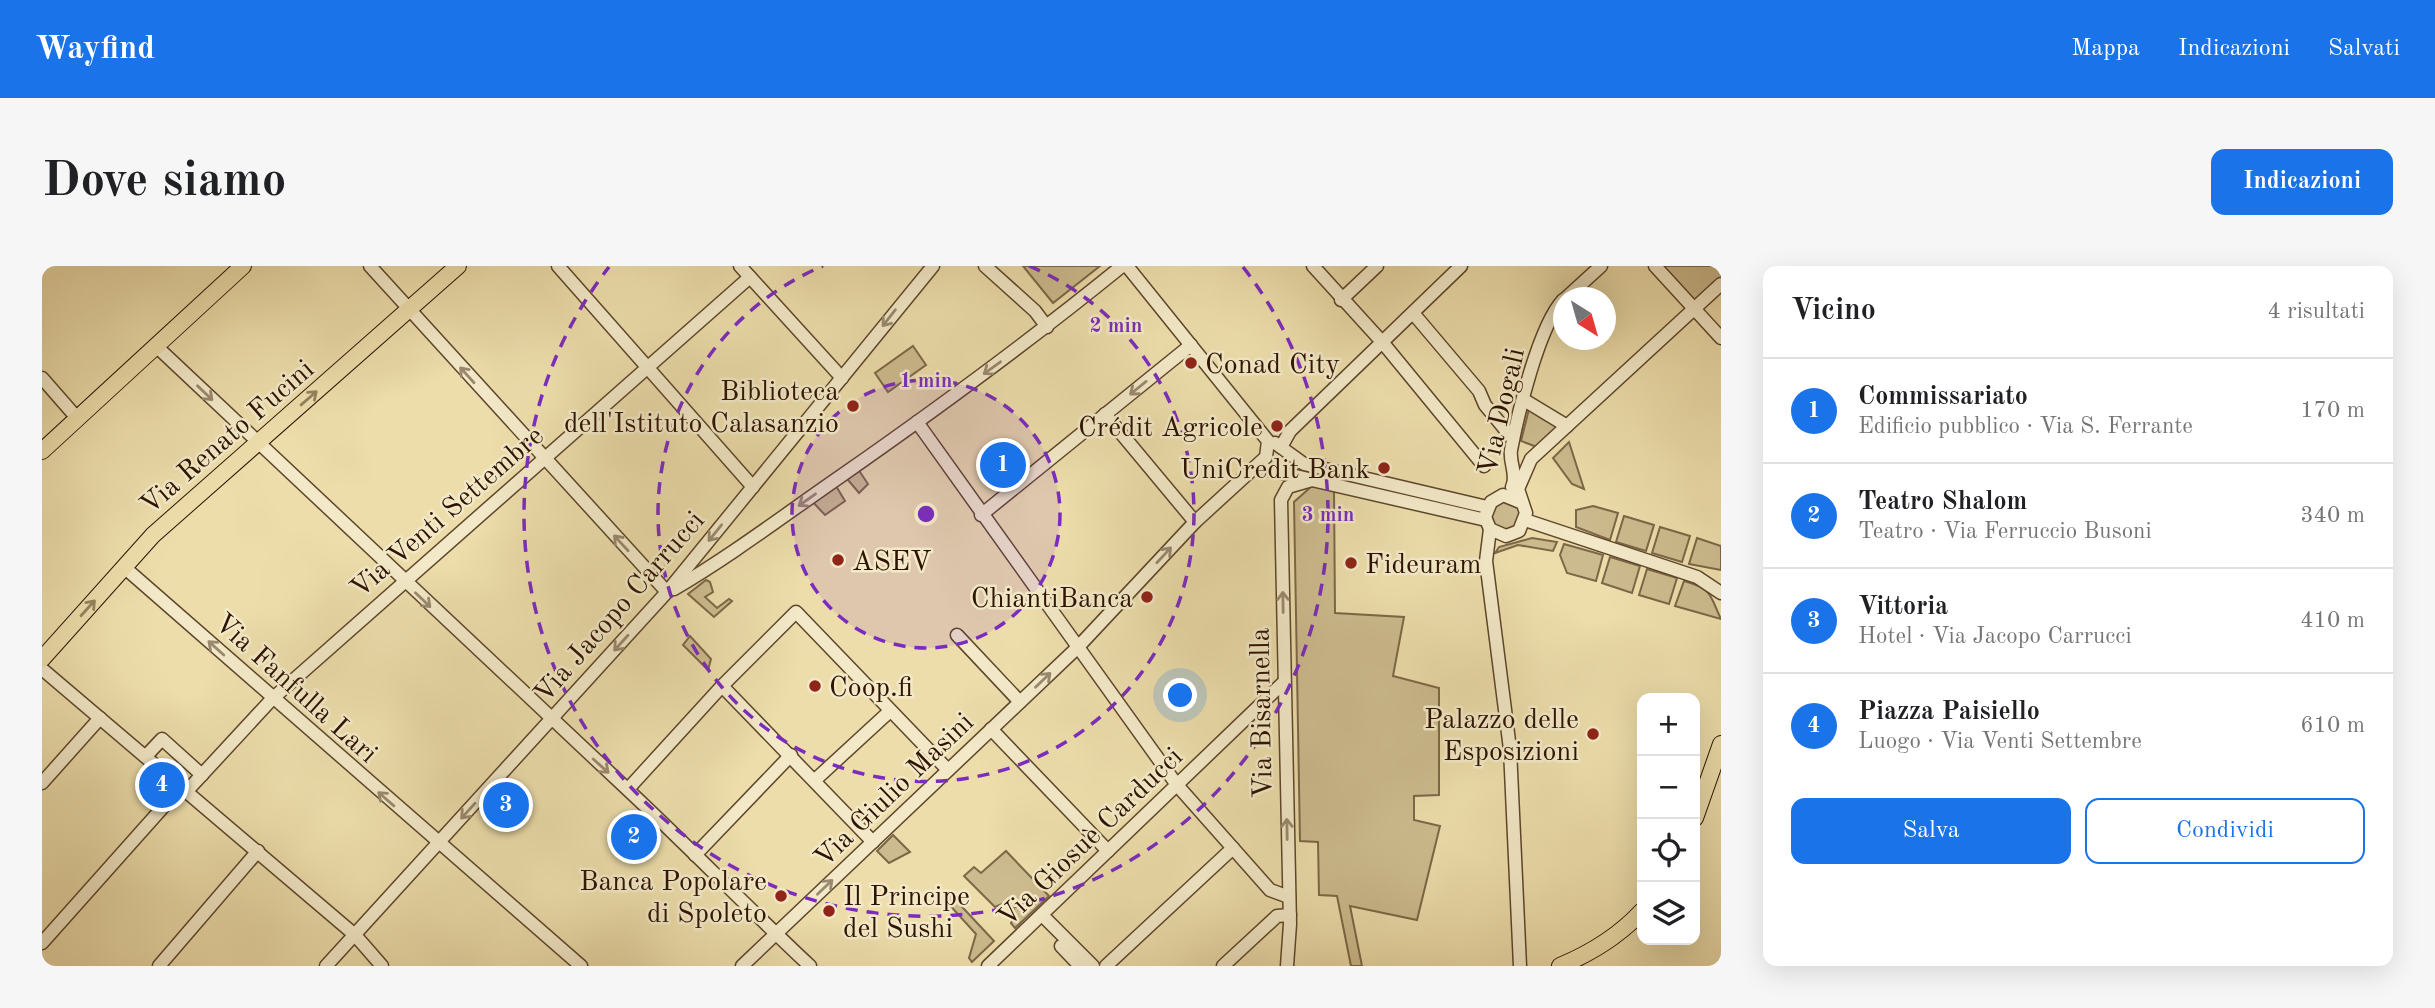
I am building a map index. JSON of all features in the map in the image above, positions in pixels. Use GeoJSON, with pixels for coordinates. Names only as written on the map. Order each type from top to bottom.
{"type":"FeatureCollection","features":[{"type":"Feature","properties":{"kind":"main road"},"geometry":{"type":"LineString","coordinates":[[42,451],[243,266]]}},
{"type":"Feature","properties":{"kind":"main road","name":"Via Renato Fucini"},"geometry":{"type":"LineString","coordinates":[[42,659],[153,535],[458,266]]}},
{"type":"Feature","properties":{"kind":"main road"},"geometry":{"type":"LineString","coordinates":[[1700,804],[1721,744]]}},
{"type":"Feature","properties":{"kind":"main road"},"geometry":{"type":"LineString","coordinates":[[1560,966],[1600,946],[1627,928],[1637,917]]}},
{"type":"Feature","properties":{"kind":"street"},"geometry":{"type":"LineString","coordinates":[[370,266],[542,459],[667,592],[712,566],[918,422],[1047,327],[1122,266]]}},
{"type":"Feature","properties":{"kind":"street"},"geometry":{"type":"LineString","coordinates":[[558,266],[753,487]]}},
{"type":"Feature","properties":{"kind":"street"},"geometry":{"type":"LineString","coordinates":[[740,266],[842,378]]}},
{"type":"Feature","properties":{"kind":"street","name":"Via Jacopo Carrucci"},"geometry":{"type":"LineString","coordinates":[[326,966],[667,592],[933,266]]}},
{"type":"Feature","properties":{"kind":"street"},"geometry":{"type":"LineString","coordinates":[[985,266],[1035,311],[1047,327]]}},
{"type":"Feature","properties":{"kind":"street"},"geometry":{"type":"LineString","coordinates":[[1127,266],[1266,436],[1304,464],[1488,519],[1500,535],[1513,534],[1525,520]]}},
{"type":"Feature","properties":{"kind":"street"},"geometry":{"type":"LineString","coordinates":[[1312,266],[1383,344],[1483,466]]}},
{"type":"Feature","properties":{"kind":"street"},"geometry":{"type":"LineString","coordinates":[[1341,300],[1377,266]]}},
{"type":"Feature","properties":{"kind":"street"},"geometry":{"type":"LineString","coordinates":[[1281,447],[1290,431],[1461,266]]}},
{"type":"Feature","properties":{"kind":"street","name":"Via Dogali"},"geometry":{"type":"LineString","coordinates":[[1578,287],[1601,266]]}},
{"type":"Feature","properties":{"kind":"street"},"geometry":{"type":"LineString","coordinates":[[1656,266],[1721,338]]}},
{"type":"Feature","properties":{"kind":"street","name":"Via Venti Settembre"},"geometry":{"type":"LineString","coordinates":[[42,943],[272,698],[750,277]]}},
{"type":"Feature","properties":{"kind":"street"},"geometry":{"type":"LineString","coordinates":[[1525,520],[1518,489],[1527,465],[1721,284]]}},
{"type":"Feature","properties":{"kind":"street","name":"Via Dogali"},"geometry":{"type":"LineString","coordinates":[[1503,495],[1515,478],[1510,461],[1513,439],[1544,332],[1553,312]]}},
{"type":"Feature","properties":{"kind":"street"},"geometry":{"type":"LineString","coordinates":[[1413,313],[1479,391],[1485,405],[1513,439]]}},
{"type":"Feature","properties":{"kind":"street"},"geometry":{"type":"LineString","coordinates":[[981,515],[1191,345]]}},
{"type":"Feature","properties":{"kind":"street"},"geometry":{"type":"LineString","coordinates":[[156,346],[551,720],[628,789],[810,966]]}},
{"type":"Feature","properties":{"kind":"street"},"geometry":{"type":"LineString","coordinates":[[42,378],[77,418]]}},
{"type":"Feature","properties":{"kind":"street"},"geometry":{"type":"LineString","coordinates":[[1524,400],[1567,426]]}},
{"type":"Feature","properties":{"kind":"street"},"geometry":{"type":"LineString","coordinates":[[1105,414],[1195,522]]}},
{"type":"Feature","properties":{"kind":"street"},"geometry":{"type":"LineString","coordinates":[[918,422],[981,515],[1177,785],[1270,890],[1289,897]]}},
{"type":"Feature","properties":{"kind":"street"},"geometry":{"type":"LineString","coordinates":[[1266,436],[1269,447],[1261,462],[1312,480],[1488,519]]}},
{"type":"Feature","properties":{"kind":"street","name":"Via Giulio Masini"},"geometry":{"type":"LineString","coordinates":[[742,966],[1078,647],[1195,522],[1261,462]]}},
{"type":"Feature","properties":{"kind":"street","name":"Via Bisarnella"},"geometry":{"type":"LineString","coordinates":[[1287,966],[1290,915],[1281,500],[1288,487],[1312,480]]}},
{"type":"Feature","properties":{"kind":"street"},"geometry":{"type":"LineString","coordinates":[[1520,502],[1503,495],[1488,519],[1486,561],[1510,749],[1520,966]]}},
{"type":"Feature","properties":{"kind":"street"},"geometry":{"type":"LineString","coordinates":[[1525,520],[1696,577],[1721,579]]}},
{"type":"Feature","properties":{"kind":"street","name":"Via Fanfulla Lari"},"geometry":{"type":"LineString","coordinates":[[124,567],[581,966]]}},
{"type":"Feature","properties":{"kind":"street"},"geometry":{"type":"LineString","coordinates":[[1696,577],[1721,593]]}},
{"type":"Feature","properties":{"kind":"street"},"geometry":{"type":"LineString","coordinates":[[628,789],[722,686],[796,612],[948,770]]}},
{"type":"Feature","properties":{"kind":"street"},"geometry":{"type":"LineString","coordinates":[[957,635],[1020,702]]}},
{"type":"Feature","properties":{"kind":"street"},"geometry":{"type":"LineString","coordinates":[[42,669],[355,934],[382,966]]}},
{"type":"Feature","properties":{"kind":"street","name":"Via Giosuè Carducci"},"geometry":{"type":"LineString","coordinates":[[988,966],[1284,682]]}},
{"type":"Feature","properties":{"kind":"street"},"geometry":{"type":"LineString","coordinates":[[722,686],[873,842]]}},
{"type":"Feature","properties":{"kind":"street"},"geometry":{"type":"LineString","coordinates":[[815,780],[890,711]]}},
{"type":"Feature","properties":{"kind":"street"},"geometry":{"type":"LineString","coordinates":[[42,783],[100,718]]}},
{"type":"Feature","properties":{"kind":"street"},"geometry":{"type":"LineString","coordinates":[[991,729],[1108,851]]}},
{"type":"Feature","properties":{"kind":"street"},"geometry":{"type":"LineString","coordinates":[[146,756],[162,739],[202,775]]}},
{"type":"Feature","properties":{"kind":"street"},"geometry":{"type":"LineString","coordinates":[[695,855],[791,755]]}},
{"type":"Feature","properties":{"kind":"street"},"geometry":{"type":"LineString","coordinates":[[1106,966],[1233,848]]}},
{"type":"Feature","properties":{"kind":"street"},"geometry":{"type":"LineString","coordinates":[[159,966],[258,851]]}},
{"type":"Feature","properties":{"kind":"street"},"geometry":{"type":"LineString","coordinates":[[1223,966],[1277,916],[1290,915]]}},
{"type":"Feature","properties":{"kind":"street"},"geometry":{"type":"LineString","coordinates":[[1039,917],[1080,966]]}},
{"type":"Feature","properties":{"kind":"street"},"geometry":{"type":"LineString","coordinates":[[1039,917],[1093,966]]}},
{"type":"Feature","properties":{"kind":"shaded area"},"geometry":{"type":"Polygon","coordinates":[[[1023,266],[1100,266],[1053,303],[1023,266]]]}},
{"type":"Feature","properties":{"kind":"shaded area"},"geometry":{"type":"Polygon","coordinates":[[[1656,266],[1721,266],[1721,284],[1694,309],[1656,266]]]}},
{"type":"Feature","properties":{"kind":"shaded area"},"geometry":{"type":"Polygon","coordinates":[[[913,346],[926,365],[888,392],[875,373],[913,346]]]}},
{"type":"Feature","properties":{"kind":"shaded area"},"geometry":{"type":"Polygon","coordinates":[[[1529,409],[1558,426],[1537,447],[1521,441],[1529,409]]]}},
{"type":"Feature","properties":{"kind":"shaded area"},"geometry":{"type":"Polygon","coordinates":[[[1569,442],[1584,489],[1572,484],[1553,458],[1569,442]]]}},
{"type":"Feature","properties":{"kind":"shaded area"},"geometry":{"type":"Polygon","coordinates":[[[856,466],[868,484],[859,493],[843,474],[856,466]]]}},
{"type":"Feature","properties":{"kind":"shaded area"},"geometry":{"type":"Polygon","coordinates":[[[833,481],[845,501],[825,515],[809,498],[833,481]]]}},
{"type":"Feature","properties":{"kind":"shaded area"},"geometry":{"type":"Polygon","coordinates":[[[1313,485],[1334,489],[1335,613],[1404,617],[1393,676],[1439,688],[1439,795],[1414,796],[1414,820],[1440,826],[1417,920],[1350,906],[1362,966],[1351,966],[1337,896],[1319,895],[1318,842],[1300,841],[1294,502],[1313,485]]]}},
{"type":"Feature","properties":{"kind":"shaded area"},"geometry":{"type":"Polygon","coordinates":[[[1500,501],[1516,504],[1521,513],[1516,527],[1502,531],[1491,521],[1491,512],[1500,501]]]}},
{"type":"Feature","properties":{"kind":"shaded area"},"geometry":{"type":"Polygon","coordinates":[[[1593,506],[1618,513],[1610,540],[1576,527],[1576,510],[1593,506]]]}},
{"type":"Feature","properties":{"kind":"shaded area"},"geometry":{"type":"Polygon","coordinates":[[[1624,516],[1654,525],[1646,551],[1616,542],[1624,516]]]}},
{"type":"Feature","properties":{"kind":"shaded area"},"geometry":{"type":"Polygon","coordinates":[[[1660,527],[1690,536],[1682,562],[1652,553],[1660,527]]]}},
{"type":"Feature","properties":{"kind":"shaded area"},"geometry":{"type":"Polygon","coordinates":[[[1532,538],[1557,542],[1553,551],[1518,545],[1495,553],[1499,547],[1532,538]]]}},
{"type":"Feature","properties":{"kind":"shaded area"},"geometry":{"type":"Polygon","coordinates":[[[1697,538],[1721,546],[1721,570],[1689,564],[1697,538]]]}},
{"type":"Feature","properties":{"kind":"shaded area"},"geometry":{"type":"Polygon","coordinates":[[[1564,544],[1603,555],[1596,581],[1567,573],[1560,555],[1564,544]]]}},
{"type":"Feature","properties":{"kind":"shaded area"},"geometry":{"type":"Polygon","coordinates":[[[1610,557],[1640,566],[1632,593],[1602,583],[1610,557]]]}},
{"type":"Feature","properties":{"kind":"shaded area"},"geometry":{"type":"Polygon","coordinates":[[[1647,569],[1677,578],[1669,604],[1639,595],[1647,569]]]}},
{"type":"Feature","properties":{"kind":"shaded area"},"geometry":{"type":"Polygon","coordinates":[[[706,580],[710,582],[713,592],[705,597],[717,608],[729,599],[732,601],[714,617],[688,594],[706,580]]]}},
{"type":"Feature","properties":{"kind":"shaded area"},"geometry":{"type":"Polygon","coordinates":[[[1684,581],[1709,594],[1721,619],[1675,606],[1684,581]]]}},
{"type":"Feature","properties":{"kind":"shaded area"},"geometry":{"type":"Polygon","coordinates":[[[690,636],[711,659],[708,670],[683,645],[690,636]]]}},
{"type":"Feature","properties":{"kind":"shaded area"},"geometry":{"type":"Polygon","coordinates":[[[893,835],[910,852],[889,863],[877,851],[893,835]]]}},
{"type":"Feature","properties":{"kind":"shaded area"},"geometry":{"type":"Polygon","coordinates":[[[1006,851],[1049,896],[1015,928],[1011,923],[1015,915],[1013,905],[1004,903],[995,907],[964,876],[974,867],[981,873],[1006,851]]]}},
{"type":"Feature","properties":{"kind":"shaded area"},"geometry":{"type":"Polygon","coordinates":[[[950,894],[994,941],[972,962],[969,958],[976,934],[945,900],[950,894]]]}},
{"type":"Feature","properties":{"kind":"place","name":"Conad City"},"geometry":{"type":"Point","coordinates":[1191,363]}},
{"type":"Feature","properties":{"kind":"place","name":"Biblioteca dell'Istituto Calasanzio"},"geometry":{"type":"Point","coordinates":[853,406]}},
{"type":"Feature","properties":{"kind":"place","name":"Crédit Agricole"},"geometry":{"type":"Point","coordinates":[1277,426]}},
{"type":"Feature","properties":{"kind":"place","name":"Commissariato"},"geometry":{"type":"Point","coordinates":[1003,465]}},
{"type":"Feature","properties":{"kind":"place","name":"UniCredit Bank"},"geometry":{"type":"Point","coordinates":[1384,468]}},
{"type":"Feature","properties":{"kind":"place","name":"ASEV"},"geometry":{"type":"Point","coordinates":[838,560]}},
{"type":"Feature","properties":{"kind":"place","name":"Fideuram"},"geometry":{"type":"Point","coordinates":[1351,563]}},
{"type":"Feature","properties":{"kind":"place","name":"ChiantiBanca"},"geometry":{"type":"Point","coordinates":[1147,597]}},
{"type":"Feature","properties":{"kind":"place","name":"Coop.fi"},"geometry":{"type":"Point","coordinates":[815,686]}},
{"type":"Feature","properties":{"kind":"place","name":"Palazzo delle Esposizioni"},"geometry":{"type":"Point","coordinates":[1593,734]}},
{"type":"Feature","properties":{"kind":"place","name":"Piazza Paisiello"},"geometry":{"type":"Point","coordinates":[162,785]}},
{"type":"Feature","properties":{"kind":"place","name":"Vittoria"},"geometry":{"type":"Point","coordinates":[506,805]}},
{"type":"Feature","properties":{"kind":"place","name":"Teatro Shalom"},"geometry":{"type":"Point","coordinates":[634,837]}},
{"type":"Feature","properties":{"kind":"place","name":"Banca Popolare di Spoleto"},"geometry":{"type":"Point","coordinates":[781,896]}},
{"type":"Feature","properties":{"kind":"place","name":"Il Principe del Sushi"},"geometry":{"type":"Point","coordinates":[829,911]}}]}
